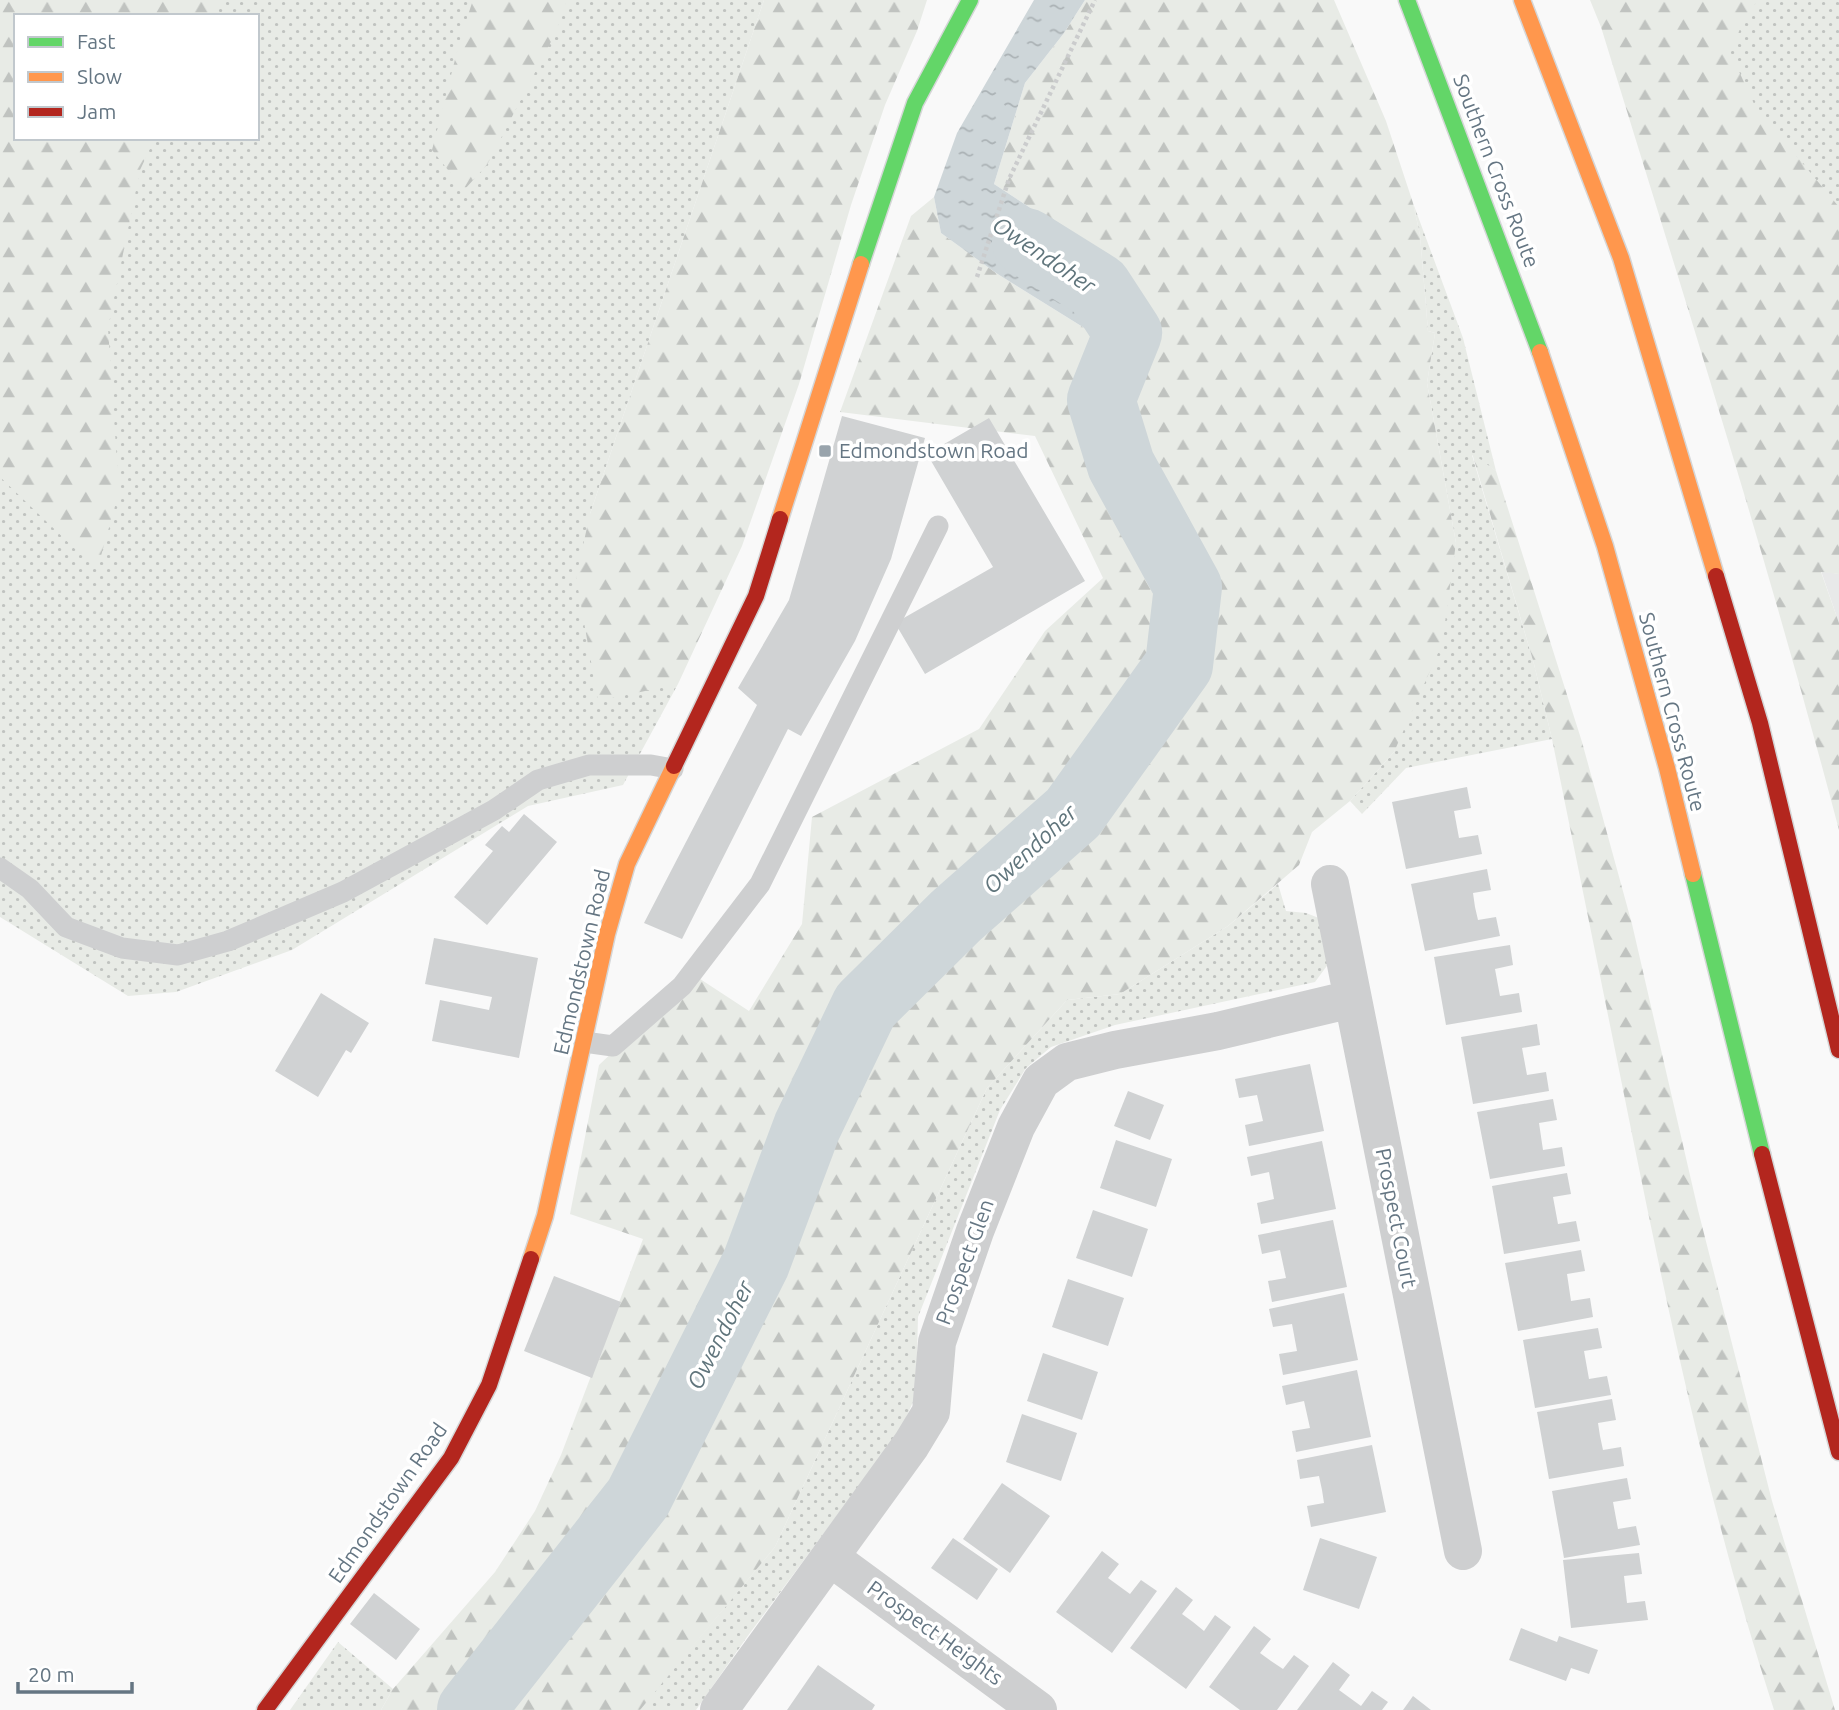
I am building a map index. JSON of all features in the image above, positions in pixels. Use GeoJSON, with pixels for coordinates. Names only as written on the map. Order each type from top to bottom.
{"type":"FeatureCollection","features":[{"type":"Feature","properties":{"kind":"main road","name":"Edmondstown Road"},"geometry":{"type":"LineString","coordinates":[[265,1710],[451,1458],[489,1385],[545,1216],[607,934],[627,864],[756,596],[906,127],[915,103],[970,0]]}},
{"type":"Feature","properties":{"kind":"main road","name":"Southern Cross Route"},"geometry":{"type":"LineString","coordinates":[[1407,0],[1528,314],[1605,545],[1667,768],[1787,1261],[1839,1452]]}},
{"type":"Feature","properties":{"kind":"main road"},"geometry":{"type":"LineString","coordinates":[[1522,0],[1621,258],[1759,723],[1839,1050]]}},
{"type":"Feature","properties":{"kind":"street","name":"Prospect Court"},"geometry":{"type":"LineString","coordinates":[[1330,884],[1463,1551]]}},
{"type":"Feature","properties":{"kind":"street","name":"Prospect Glen"},"geometry":{"type":"LineString","coordinates":[[719,1710],[831,1558],[911,1445],[931,1412],[937,1342],[975,1231],[1016,1127],[1041,1081],[1068,1062],[1079,1059],[1218,1031],[1352,999]]}},
{"type":"Feature","properties":{"kind":"street","name":"Prospect Heights"},"geometry":{"type":"LineString","coordinates":[[831,1558],[1038,1710]]}},
{"type":"Feature","properties":{"kind":"lane"},"geometry":{"type":"LineString","coordinates":[[584,1042],[613,1046],[682,986],[760,884],[938,526]]}},
{"type":"Feature","properties":{"kind":"lane"},"geometry":{"type":"LineString","coordinates":[[0,868],[30,890],[66,927],[122,948],[178,955],[228,941],[343,892],[494,810],[538,780],[589,765],[650,765],[673,769]]}},
{"type":"Feature","properties":{"kind":"path"},"geometry":{"type":"LineString","coordinates":[[977,276],[1009,179],[1096,0]]}},
{"type":"Feature","properties":{"kind":"shaded area"},"geometry":{"type":"Polygon","coordinates":[[[1821,571],[1839,574],[1839,623],[1821,571]]]}},
{"type":"Feature","properties":{"kind":"green space"},"geometry":{"type":"Polygon","coordinates":[[[0,0],[764,0],[590,514],[678,684],[623,785],[528,806],[292,950],[176,992],[128,996],[0,917],[0,0]]]}},
{"type":"Feature","properties":{"kind":"green space"},"geometry":{"type":"Polygon","coordinates":[[[0,0],[222,0],[215,14],[14,14],[14,140],[154,140],[140,170],[108,328],[119,492],[97,570],[0,477],[0,0]]]}},
{"type":"Feature","properties":{"kind":"green space"},"geometry":{"type":"Polygon","coordinates":[[[473,0],[567,0],[555,34],[487,165],[464,190],[432,150],[473,0]]]}},
{"type":"Feature","properties":{"kind":"green space"},"geometry":{"type":"Polygon","coordinates":[[[764,0],[927,0],[917,31],[885,105],[851,205],[799,384],[742,546],[678,684],[598,701],[576,577],[590,514],[764,0]]]}},
{"type":"Feature","properties":{"kind":"green space"},"geometry":{"type":"Polygon","coordinates":[[[1085,0],[1334,0],[1386,121],[1413,203],[1420,235],[1428,331],[1435,333],[1427,383],[1456,543],[1442,644],[1394,752],[1350,801],[1312,832],[1299,865],[1228,926],[1120,994],[1067,1000],[987,1088],[775,1547],[640,1710],[381,1710],[393,1689],[495,1572],[535,1511],[561,1455],[643,1239],[570,1214],[599,1065],[694,975],[749,1011],[802,924],[812,817],[979,729],[1045,631],[1103,578],[1035,436],[840,412],[911,216],[934,197],[941,233],[996,273],[1086,329],[1119,266],[994,184],[1025,83],[1064,33],[1085,0]]]}},
{"type":"Feature","properties":{"kind":"green space"},"geometry":{"type":"Polygon","coordinates":[[[1590,0],[1758,0],[1743,22],[1730,52],[1755,106],[1839,207],[1839,574],[1821,572],[1839,623],[1839,830],[1724,427],[1601,27],[1590,0]]]}},
{"type":"Feature","properties":{"kind":"green space"},"geometry":{"type":"Polygon","coordinates":[[[1634,0],[1839,0],[1839,574],[1634,0]]]}},
{"type":"Feature","properties":{"kind":"green space"},"geometry":{"type":"Polygon","coordinates":[[[1413,203],[1463,338],[1496,471],[1472,455],[1534,664],[1552,739],[1406,768],[1362,814],[1350,801],[1394,752],[1456,543],[1427,383],[1435,333],[1428,331],[1420,235],[1413,203]]]}},
{"type":"Feature","properties":{"kind":"green space"},"geometry":{"type":"Polygon","coordinates":[[[1472,453],[1496,471],[1582,742],[1632,924],[1698,1210],[1772,1501],[1835,1710],[1774,1710],[1752,1640],[1713,1498],[1679,1355],[1552,739],[1534,664],[1472,453]]]}},
{"type":"Feature","properties":{"kind":"green space"},"geometry":{"type":"Polygon","coordinates":[[[1278,884],[1286,911],[1306,913],[1324,920],[1329,963],[1315,982],[1115,1025],[1051,1047],[1026,1068],[1000,1110],[918,1317],[916,1395],[901,1429],[696,1710],[639,1710],[775,1547],[987,1088],[1067,1000],[1120,994],[1228,926],[1278,884]]]}},
{"type":"Feature","properties":{"kind":"green space"},"geometry":{"type":"Polygon","coordinates":[[[338,1642],[393,1689],[381,1710],[290,1710],[338,1642]]]}},
{"type":"Feature","properties":{"kind":"water"},"geometry":{"type":"Polygon","coordinates":[[[1034,0],[1085,0],[1064,33],[1025,83],[994,184],[1119,266],[1086,329],[996,273],[941,233],[934,197],[957,133],[1034,0]]]}},
{"type":"Feature","properties":{"kind":"building"},"geometry":{"type":"Polygon","coordinates":[[[842,416],[925,438],[891,559],[855,641],[801,736],[788,729],[682,939],[644,923],[757,705],[738,688],[789,600],[842,416]]]}},
{"type":"Feature","properties":{"kind":"building"},"geometry":{"type":"Polygon","coordinates":[[[989,418],[1085,581],[925,674],[895,623],[993,567],[927,454],[989,418]]]}},
{"type":"Feature","properties":{"kind":"building"},"geometry":{"type":"Polygon","coordinates":[[[1467,787],[1471,808],[1454,811],[1459,838],[1478,835],[1482,854],[1406,869],[1392,802],[1467,787]]]}},
{"type":"Feature","properties":{"kind":"building"},"geometry":{"type":"Polygon","coordinates":[[[524,814],[557,842],[487,925],[454,897],[493,851],[485,845],[502,826],[509,832],[524,814]]]}},
{"type":"Feature","properties":{"kind":"building"},"geometry":{"type":"Polygon","coordinates":[[[1487,869],[1491,890],[1473,893],[1475,907],[1478,920],[1496,917],[1500,936],[1425,951],[1411,884],[1487,869]]]}},
{"type":"Feature","properties":{"kind":"building"},"geometry":{"type":"Polygon","coordinates":[[[434,938],[538,958],[519,1058],[432,1041],[440,1000],[489,1010],[492,997],[425,984],[434,938]]]}},
{"type":"Feature","properties":{"kind":"building"},"geometry":{"type":"Polygon","coordinates":[[[1510,945],[1513,965],[1495,969],[1500,996],[1519,993],[1522,1012],[1446,1025],[1434,957],[1510,945]]]}},
{"type":"Feature","properties":{"kind":"building"},"geometry":{"type":"Polygon","coordinates":[[[321,993],[369,1023],[351,1053],[346,1050],[318,1097],[275,1071],[321,993]]]}},
{"type":"Feature","properties":{"kind":"building"},"geometry":{"type":"Polygon","coordinates":[[[1537,1024],[1540,1045],[1522,1048],[1527,1075],[1546,1072],[1549,1091],[1473,1104],[1461,1037],[1537,1024]]]}},
{"type":"Feature","properties":{"kind":"building"},"geometry":{"type":"Polygon","coordinates":[[[1310,1064],[1324,1131],[1249,1146],[1245,1125],[1263,1121],[1257,1095],[1239,1098],[1235,1079],[1310,1064]]]}},
{"type":"Feature","properties":{"kind":"building"},"geometry":{"type":"Polygon","coordinates":[[[1128,1091],[1164,1105],[1150,1140],[1114,1126],[1128,1091]]]}},
{"type":"Feature","properties":{"kind":"building"},"geometry":{"type":"Polygon","coordinates":[[[1553,1099],[1557,1120],[1539,1123],[1543,1150],[1562,1147],[1565,1166],[1490,1179],[1477,1112],[1553,1099]]]}},
{"type":"Feature","properties":{"kind":"building"},"geometry":{"type":"Polygon","coordinates":[[[1116,1140],[1172,1159],[1156,1207],[1100,1188],[1116,1140]]]}},
{"type":"Feature","properties":{"kind":"building"},"geometry":{"type":"Polygon","coordinates":[[[1322,1141],[1336,1209],[1261,1224],[1257,1203],[1274,1199],[1269,1172],[1251,1176],[1247,1157],[1322,1141]]]}},
{"type":"Feature","properties":{"kind":"building"},"geometry":{"type":"Polygon","coordinates":[[[1567,1173],[1571,1194],[1553,1197],[1558,1224],[1576,1221],[1580,1241],[1504,1254],[1492,1186],[1567,1173]]]}},
{"type":"Feature","properties":{"kind":"building"},"geometry":{"type":"Polygon","coordinates":[[[1093,1210],[1148,1229],[1132,1277],[1076,1258],[1093,1210]]]}},
{"type":"Feature","properties":{"kind":"building"},"geometry":{"type":"Polygon","coordinates":[[[1333,1220],[1347,1287],[1272,1302],[1268,1281],[1286,1278],[1280,1250],[1262,1254],[1258,1235],[1333,1220]]]}},
{"type":"Feature","properties":{"kind":"building"},"geometry":{"type":"Polygon","coordinates":[[[1581,1250],[1585,1271],[1567,1274],[1571,1301],[1590,1298],[1593,1317],[1518,1331],[1505,1263],[1581,1250]]]}},
{"type":"Feature","properties":{"kind":"building"},"geometry":{"type":"Polygon","coordinates":[[[554,1276],[621,1302],[592,1378],[524,1351],[554,1276]]]}},
{"type":"Feature","properties":{"kind":"building"},"geometry":{"type":"Polygon","coordinates":[[[1068,1279],[1124,1298],[1108,1346],[1052,1327],[1068,1279]]]}},
{"type":"Feature","properties":{"kind":"building"},"geometry":{"type":"Polygon","coordinates":[[[1344,1293],[1358,1360],[1283,1375],[1279,1354],[1297,1351],[1292,1324],[1273,1327],[1269,1309],[1344,1293]]]}},
{"type":"Feature","properties":{"kind":"building"},"geometry":{"type":"Polygon","coordinates":[[[1598,1328],[1602,1348],[1584,1351],[1589,1379],[1607,1376],[1611,1395],[1535,1408],[1523,1340],[1598,1328]]]}},
{"type":"Feature","properties":{"kind":"building"},"geometry":{"type":"Polygon","coordinates":[[[1043,1353],[1098,1372],[1082,1420],[1027,1401],[1043,1353]]]}},
{"type":"Feature","properties":{"kind":"building"},"geometry":{"type":"Polygon","coordinates":[[[1357,1370],[1371,1437],[1296,1452],[1292,1431],[1310,1428],[1304,1401],[1286,1405],[1282,1386],[1357,1370]]]}},
{"type":"Feature","properties":{"kind":"building"},"geometry":{"type":"Polygon","coordinates":[[[1612,1399],[1616,1420],[1598,1423],[1600,1436],[1603,1450],[1621,1447],[1624,1466],[1549,1479],[1537,1412],[1612,1399]]]}},
{"type":"Feature","properties":{"kind":"building"},"geometry":{"type":"Polygon","coordinates":[[[1022,1414],[1077,1433],[1061,1481],[1006,1462],[1022,1414]]]}},
{"type":"Feature","properties":{"kind":"building"},"geometry":{"type":"Polygon","coordinates":[[[1372,1445],[1386,1512],[1311,1527],[1307,1506],[1324,1503],[1322,1490],[1319,1476],[1300,1479],[1297,1460],[1372,1445]]]}},
{"type":"Feature","properties":{"kind":"building"},"geometry":{"type":"Polygon","coordinates":[[[1627,1478],[1631,1499],[1613,1502],[1618,1529],[1636,1526],[1640,1545],[1564,1558],[1552,1491],[1627,1478]]]}},
{"type":"Feature","properties":{"kind":"building"},"geometry":{"type":"Polygon","coordinates":[[[1002,1483],[1050,1516],[1010,1573],[963,1539],[1002,1483]]]}},
{"type":"Feature","properties":{"kind":"building"},"geometry":{"type":"Polygon","coordinates":[[[953,1538],[998,1569],[977,1600],[931,1568],[953,1538]]]}},
{"type":"Feature","properties":{"kind":"building"},"geometry":{"type":"Polygon","coordinates":[[[1320,1538],[1377,1557],[1359,1609],[1303,1590],[1320,1538]]]}},
{"type":"Feature","properties":{"kind":"building"},"geometry":{"type":"Polygon","coordinates":[[[1102,1551],[1119,1564],[1108,1578],[1130,1594],[1141,1580],[1157,1591],[1112,1653],[1056,1612],[1102,1551]]]}},
{"type":"Feature","properties":{"kind":"building"},"geometry":{"type":"Polygon","coordinates":[[[1639,1553],[1642,1574],[1624,1576],[1627,1603],[1645,1601],[1648,1620],[1571,1628],[1563,1560],[1639,1553]]]}},
{"type":"Feature","properties":{"kind":"building"},"geometry":{"type":"Polygon","coordinates":[[[1176,1587],[1193,1600],[1182,1614],[1204,1631],[1215,1615],[1231,1627],[1186,1689],[1130,1648],[1176,1587]]]}},
{"type":"Feature","properties":{"kind":"building"},"geometry":{"type":"Polygon","coordinates":[[[374,1593],[420,1629],[396,1660],[350,1624],[374,1593]]]}},
{"type":"Feature","properties":{"kind":"building"},"geometry":{"type":"Polygon","coordinates":[[[1254,1626],[1271,1639],[1260,1653],[1283,1669],[1294,1655],[1309,1666],[1277,1710],[1240,1710],[1209,1687],[1254,1626]]]}},
{"type":"Feature","properties":{"kind":"building"},"geometry":{"type":"Polygon","coordinates":[[[1521,1628],[1557,1642],[1559,1636],[1598,1650],[1589,1674],[1571,1668],[1566,1681],[1509,1660],[1521,1628]]]}},
{"type":"Feature","properties":{"kind":"building"},"geometry":{"type":"Polygon","coordinates":[[[1333,1662],[1350,1675],[1339,1690],[1361,1706],[1372,1691],[1388,1702],[1382,1710],[1297,1710],[1333,1662]]]}},
{"type":"Feature","properties":{"kind":"building"},"geometry":{"type":"Polygon","coordinates":[[[818,1665],[875,1705],[872,1710],[787,1710],[818,1665]]]}},
{"type":"Feature","properties":{"kind":"building"},"geometry":{"type":"Polygon","coordinates":[[[1413,1696],[1431,1710],[1403,1710],[1413,1696]]]}},
{"type":"Feature","properties":{"kind":"waterway","name":"Owendoher"},"geometry":{"type":"LineString","coordinates":[[471,1710],[638,1498],[756,1263],[807,1127],[865,1006],[956,916],[1073,813],[1179,665],[1188,587],[1121,465],[1101,400],[1128,333],[1098,287],[1026,242]]}},
{"type":"Feature","properties":{"kind":"traffic: fast"},"geometry":{"type":"LineString","coordinates":[[861,264],[915,103],[970,0]]}},
{"type":"Feature","properties":{"kind":"traffic: fast"},"geometry":{"type":"LineString","coordinates":[[1407,0],[1540,352]]}},
{"type":"Feature","properties":{"kind":"traffic: fast"},"geometry":{"type":"LineString","coordinates":[[1693,874],[1762,1154]]}},
{"type":"Feature","properties":{"kind":"traffic: slow"},"geometry":{"type":"LineString","coordinates":[[1522,0],[1621,258],[1716,576]]}},
{"type":"Feature","properties":{"kind":"traffic: slow"},"geometry":{"type":"LineString","coordinates":[[780,519],[861,264]]}},
{"type":"Feature","properties":{"kind":"traffic: slow"},"geometry":{"type":"LineString","coordinates":[[1540,352],[1605,546],[1667,768],[1693,874]]}},
{"type":"Feature","properties":{"kind":"traffic: slow"},"geometry":{"type":"LineString","coordinates":[[531,1259],[545,1216],[607,934],[627,864],[674,766]]}},
{"type":"Feature","properties":{"kind":"traffic: jam"},"geometry":{"type":"LineString","coordinates":[[674,766],[756,596],[780,519]]}},
{"type":"Feature","properties":{"kind":"traffic: jam"},"geometry":{"type":"LineString","coordinates":[[1716,576],[1760,723],[1839,1050]]}},
{"type":"Feature","properties":{"kind":"traffic: jam"},"geometry":{"type":"LineString","coordinates":[[1762,1154],[1839,1452]]}},
{"type":"Feature","properties":{"kind":"traffic: jam"},"geometry":{"type":"LineString","coordinates":[[265,1710],[451,1458],[489,1385],[531,1259]]}},
{"type":"Feature","properties":{"kind":"place","name":"Edmondstown Road"},"geometry":{"type":"Point","coordinates":[825,451]}}]}
